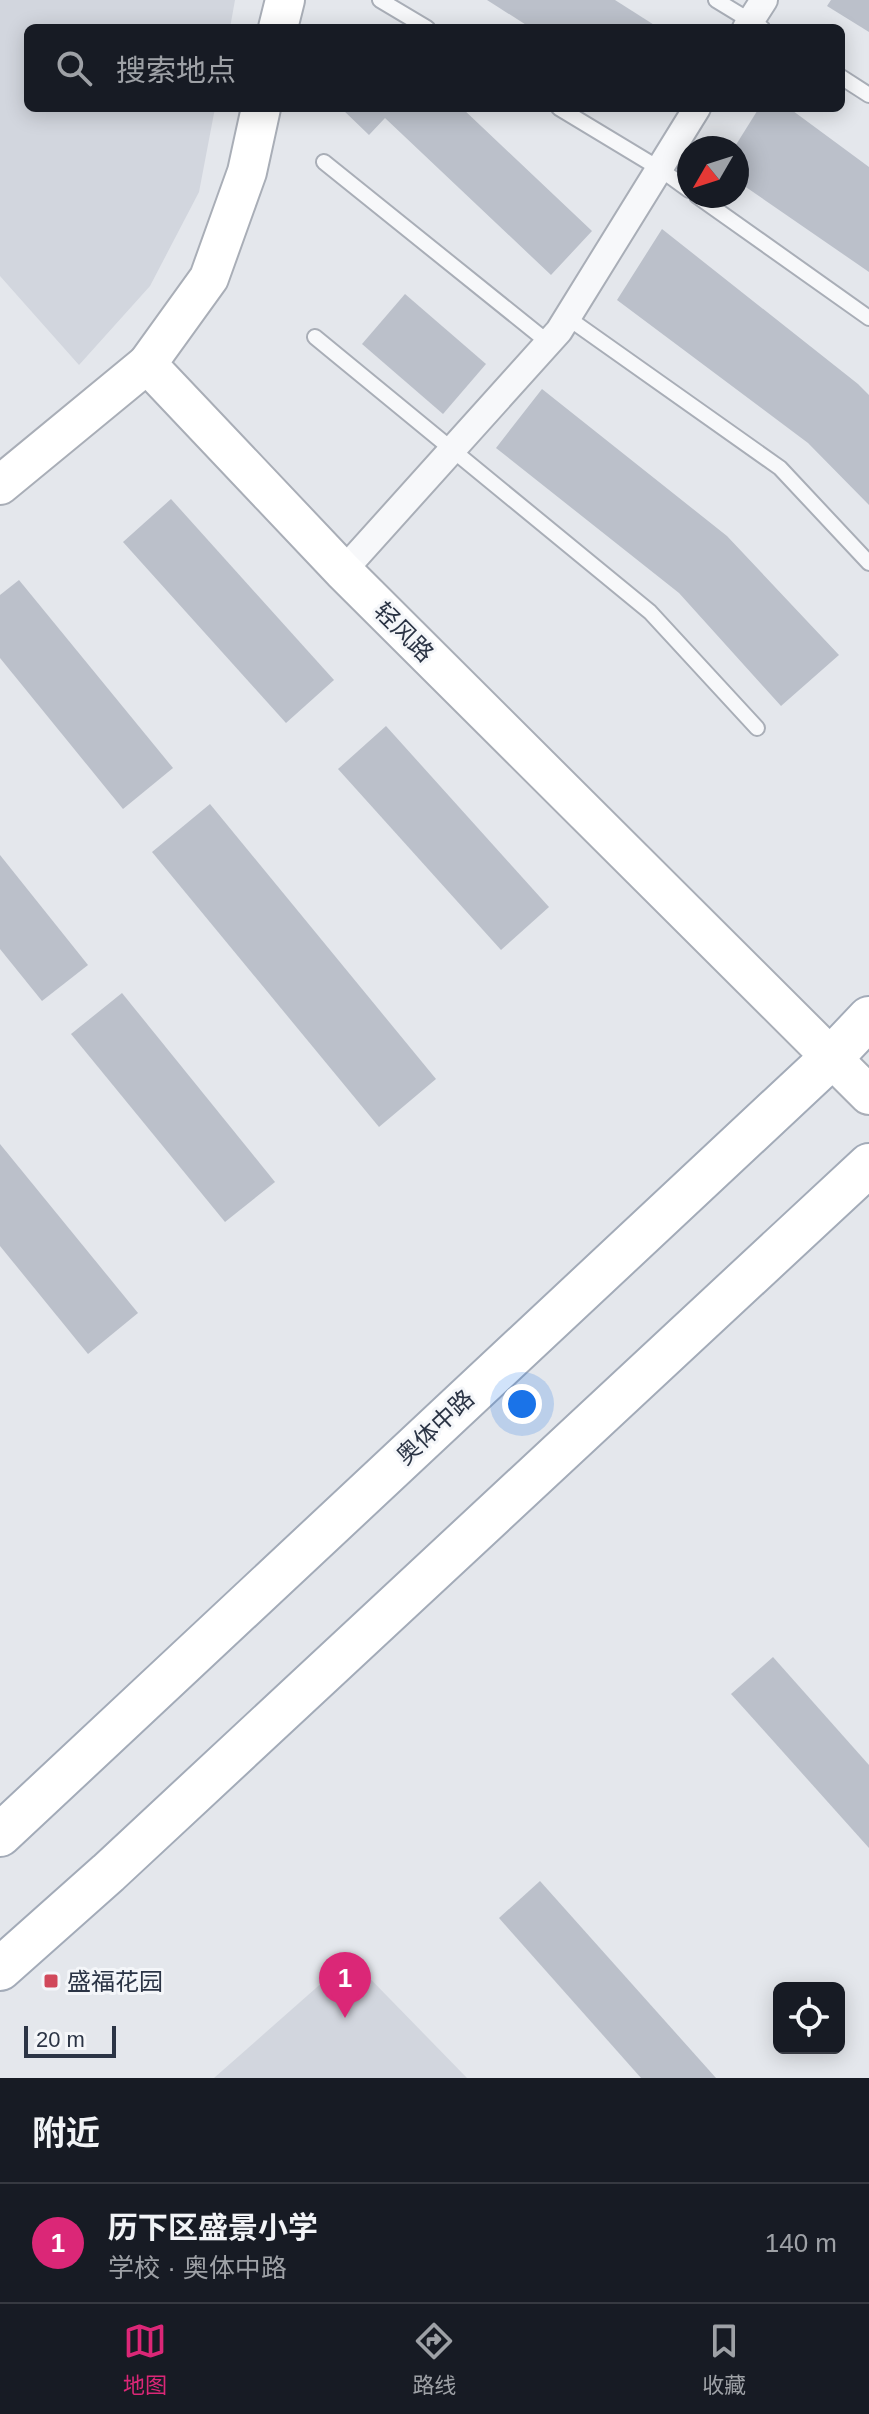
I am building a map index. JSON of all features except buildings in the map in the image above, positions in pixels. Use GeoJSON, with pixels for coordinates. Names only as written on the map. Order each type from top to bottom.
{"type":"FeatureCollection","features":[{"type":"Feature","properties":{"kind":"main road","name":"奥体中路"},"geometry":{"type":"LineString","coordinates":[[0,1835],[832,1057],[869,1018]]}},
{"type":"Feature","properties":{"kind":"main road"},"geometry":{"type":"LineString","coordinates":[[0,1969],[120,1862],[869,1165]]}},
{"type":"Feature","properties":{"kind":"street"},"geometry":{"type":"LineString","coordinates":[[279,24],[285,0]]}},
{"type":"Feature","properties":{"kind":"street"},"geometry":{"type":"LineString","coordinates":[[0,485],[147,364],[209,278],[247,172],[260,112]]}},
{"type":"Feature","properties":{"kind":"street"},"geometry":{"type":"LineString","coordinates":[[343,571],[549,343],[568,318],[695,112]]}},
{"type":"Feature","properties":{"kind":"street","name":"轻风路"},"geometry":{"type":"LineString","coordinates":[[147,364],[343,571],[869,1095]]}},
{"type":"Feature","properties":{"kind":"lane"},"geometry":{"type":"LineString","coordinates":[[380,0],[420,24]]}},
{"type":"Feature","properties":{"kind":"lane"},"geometry":{"type":"LineString","coordinates":[[716,0],[756,19]]}},
{"type":"Feature","properties":{"kind":"lane"},"geometry":{"type":"LineString","coordinates":[[845,80],[869,95]]}},
{"type":"Feature","properties":{"kind":"lane"},"geometry":{"type":"LineString","coordinates":[[566,112],[677,181]]}},
{"type":"Feature","properties":{"kind":"lane"},"geometry":{"type":"LineString","coordinates":[[324,162],[549,343]]}},
{"type":"Feature","properties":{"kind":"lane"},"geometry":{"type":"LineString","coordinates":[[714,208],[869,318]]}},
{"type":"Feature","properties":{"kind":"lane"},"geometry":{"type":"LineString","coordinates":[[568,318],[780,468],[869,563]]}},
{"type":"Feature","properties":{"kind":"lane"},"geometry":{"type":"LineString","coordinates":[[315,337],[650,612],[757,728]]}},
{"type":"Feature","properties":{"kind":"shaded area"},"geometry":{"type":"Polygon","coordinates":[[[0,0],[235,0],[231,24],[24,24],[24,112],[214,112],[199,192],[150,286],[79,365],[0,276],[0,0]]]}},
{"type":"Feature","properties":{"kind":"shaded area"},"geometry":{"type":"Polygon","coordinates":[[[350,1958],[467,2078],[214,2078],[350,1958]]]}},
{"type":"Feature","properties":{"kind":"place","name":"盛福花园"},"geometry":{"type":"Point","coordinates":[51,1981]}},
{"type":"Feature","properties":{"kind":"place","name":"历下区盛景小学"},"geometry":{"type":"Point","coordinates":[345,2018]}}]}
